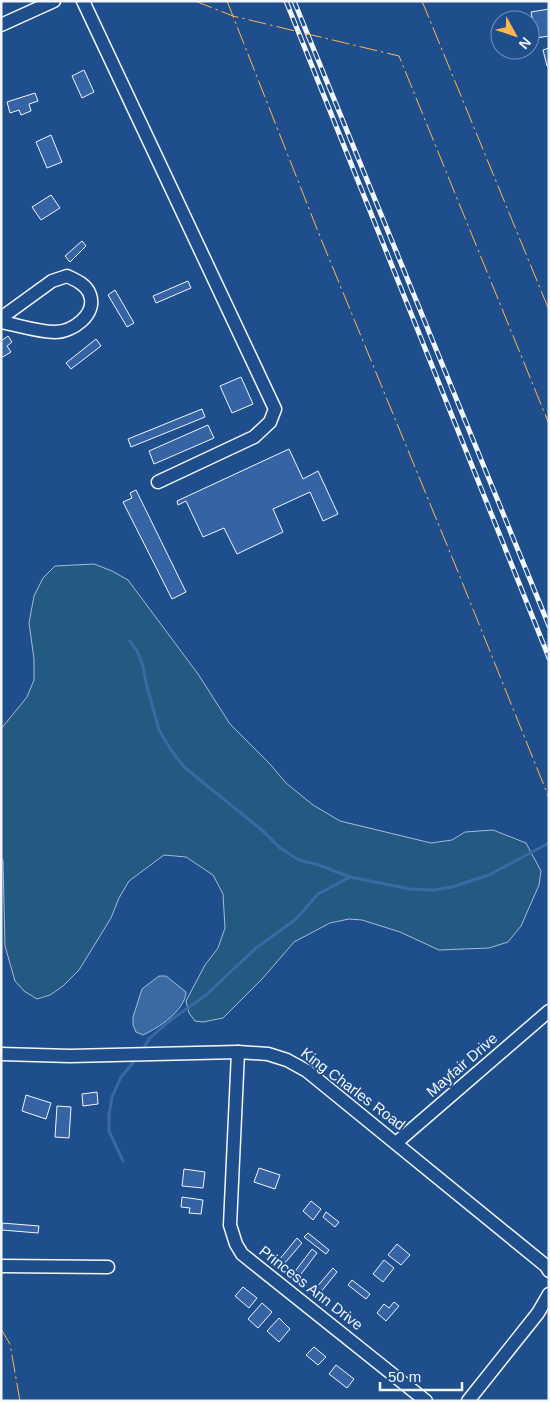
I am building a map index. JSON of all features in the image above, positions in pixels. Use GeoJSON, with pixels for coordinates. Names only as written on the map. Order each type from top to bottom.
{"type":"FeatureCollection","features":[{"type":"Feature","properties":{"kind":"street"},"geometry":{"type":"LineString","coordinates":[[1,25],[54,1]]}},
{"type":"Feature","properties":{"kind":"street"},"geometry":{"type":"LineString","coordinates":[[83,1],[275,409],[270,422],[254,437],[158,482]]}},
{"type":"Feature","properties":{"kind":"street"},"geometry":{"type":"LineString","coordinates":[[67,276],[80,282],[90,294],[92,305],[87,315],[77,325],[68,329],[55,332],[1,320],[52,281],[67,276]]}},
{"type":"Feature","properties":{"kind":"street","name":"Mayfair Drive"},"geometry":{"type":"LineString","coordinates":[[396,1143],[549,1011]]}},
{"type":"Feature","properties":{"kind":"street","name":"King Charles Road"},"geometry":{"type":"LineString","coordinates":[[1,1054],[70,1056],[238,1052],[268,1054],[287,1060],[307,1071],[517,1240],[546,1266],[549,1271]]}},
{"type":"Feature","properties":{"kind":"street","name":"Princess Ann Drive"},"geometry":{"type":"LineString","coordinates":[[238,1052],[230,1225],[236,1244],[242,1254],[426,1401]]}},
{"type":"Feature","properties":{"kind":"street"},"geometry":{"type":"LineString","coordinates":[[1,1266],[108,1267]]}},
{"type":"Feature","properties":{"kind":"street"},"geometry":{"type":"LineString","coordinates":[[468,1401],[538,1313],[549,1294]]}},
{"type":"Feature","properties":{"kind":"shaded area"},"geometry":{"type":"Polygon","coordinates":[[[94,564],[128,580],[198,674],[230,724],[286,783],[313,805],[340,821],[431,843],[452,840],[465,832],[493,830],[526,843],[541,871],[539,885],[521,926],[508,942],[489,948],[439,950],[400,932],[362,920],[349,919],[330,923],[294,942],[263,978],[223,1018],[203,1022],[195,1021],[189,1013],[186,1001],[205,965],[218,948],[225,928],[223,894],[213,875],[186,857],[164,855],[129,881],[119,898],[111,918],[79,970],[63,986],[50,995],[37,999],[24,991],[15,981],[5,946],[3,861],[1,857],[1,729],[27,697],[34,680],[34,659],[29,623],[34,596],[43,578],[55,566],[94,564]]]}},
{"type":"Feature","properties":{"kind":"shaded area"},"geometry":{"type":"Polygon","coordinates":[[[159,976],[166,976],[186,992],[181,1006],[170,1018],[143,1035],[136,1032],[133,1025],[133,1017],[142,989],[159,976]]]}},
{"type":"Feature","properties":{"kind":"building"},"geometry":{"type":"Polygon","coordinates":[[[549,9],[549,36],[540,37],[540,10],[549,9]]]}},
{"type":"Feature","properties":{"kind":"building"},"geometry":{"type":"Polygon","coordinates":[[[549,48],[549,66],[547,66],[543,50],[549,48]]]}},
{"type":"Feature","properties":{"kind":"building"},"geometry":{"type":"Polygon","coordinates":[[[84,70],[94,92],[82,98],[72,76],[84,70]]]}},
{"type":"Feature","properties":{"kind":"building"},"geometry":{"type":"Polygon","coordinates":[[[35,93],[38,101],[29,104],[31,111],[21,115],[19,110],[10,113],[7,102],[35,93]]]}},
{"type":"Feature","properties":{"kind":"building"},"geometry":{"type":"Polygon","coordinates":[[[51,135],[62,162],[47,168],[36,142],[51,135]]]}},
{"type":"Feature","properties":{"kind":"building"},"geometry":{"type":"Polygon","coordinates":[[[51,195],[60,208],[41,220],[32,207],[51,195]]]}},
{"type":"Feature","properties":{"kind":"building"},"geometry":{"type":"Polygon","coordinates":[[[82,241],[86,246],[70,262],[65,256],[82,241]]]}},
{"type":"Feature","properties":{"kind":"building"},"geometry":{"type":"Polygon","coordinates":[[[188,281],[191,288],[156,303],[153,296],[188,281]]]}},
{"type":"Feature","properties":{"kind":"building"},"geometry":{"type":"Polygon","coordinates":[[[115,290],[134,323],[127,327],[108,295],[115,290]]]}},
{"type":"Feature","properties":{"kind":"building"},"geometry":{"type":"Polygon","coordinates":[[[8,336],[12,342],[7,346],[11,352],[1,358],[1,341],[8,336]]]}},
{"type":"Feature","properties":{"kind":"building"},"geometry":{"type":"Polygon","coordinates":[[[96,339],[101,346],[71,369],[66,363],[96,339]]]}},
{"type":"Feature","properties":{"kind":"building"},"geometry":{"type":"Polygon","coordinates":[[[241,377],[253,404],[232,413],[220,386],[241,377]]]}},
{"type":"Feature","properties":{"kind":"building"},"geometry":{"type":"Polygon","coordinates":[[[202,409],[205,417],[131,447],[128,439],[202,409]]]}},
{"type":"Feature","properties":{"kind":"building"},"geometry":{"type":"Polygon","coordinates":[[[208,425],[214,438],[154,464],[149,451],[208,425]]]}},
{"type":"Feature","properties":{"kind":"building"},"geometry":{"type":"Polygon","coordinates":[[[289,449],[303,479],[318,471],[338,514],[323,521],[310,492],[273,509],[283,532],[237,554],[224,528],[203,537],[186,501],[178,505],[177,501],[289,449]]]}},
{"type":"Feature","properties":{"kind":"building"},"geometry":{"type":"Polygon","coordinates":[[[136,490],[186,592],[172,599],[123,502],[132,498],[130,493],[136,490]]]}},
{"type":"Feature","properties":{"kind":"building"},"geometry":{"type":"Polygon","coordinates":[[[97,1092],[98,1104],[83,1106],[82,1094],[97,1092]]]}},
{"type":"Feature","properties":{"kind":"building"},"geometry":{"type":"Polygon","coordinates":[[[26,1095],[51,1103],[46,1119],[22,1111],[26,1095]]]}},
{"type":"Feature","properties":{"kind":"building"},"geometry":{"type":"Polygon","coordinates":[[[57,1106],[71,1107],[69,1138],[55,1137],[57,1106]]]}},
{"type":"Feature","properties":{"kind":"building"},"geometry":{"type":"Polygon","coordinates":[[[259,1168],[280,1175],[275,1189],[254,1182],[259,1168]]]}},
{"type":"Feature","properties":{"kind":"building"},"geometry":{"type":"Polygon","coordinates":[[[184,1169],[205,1172],[203,1188],[182,1186],[184,1169]]]}},
{"type":"Feature","properties":{"kind":"building"},"geometry":{"type":"Polygon","coordinates":[[[182,1197],[203,1200],[201,1214],[189,1213],[190,1208],[181,1207],[182,1197]]]}},
{"type":"Feature","properties":{"kind":"building"},"geometry":{"type":"Polygon","coordinates":[[[311,1201],[321,1209],[313,1220],[303,1211],[311,1201]]]}},
{"type":"Feature","properties":{"kind":"building"},"geometry":{"type":"Polygon","coordinates":[[[326,1212],[339,1222],[335,1227],[323,1217],[326,1212]]]}},
{"type":"Feature","properties":{"kind":"building"},"geometry":{"type":"Polygon","coordinates":[[[2,1223],[39,1226],[38,1233],[2,1230],[2,1223]]]}},
{"type":"Feature","properties":{"kind":"building"},"geometry":{"type":"Polygon","coordinates":[[[308,1233],[329,1250],[326,1254],[304,1237],[308,1233]]]}},
{"type":"Feature","properties":{"kind":"building"},"geometry":{"type":"Polygon","coordinates":[[[297,1238],[302,1243],[284,1264],[279,1260],[297,1238]]]}},
{"type":"Feature","properties":{"kind":"building"},"geometry":{"type":"Polygon","coordinates":[[[397,1244],[410,1255],[401,1265],[388,1255],[397,1244]]]}},
{"type":"Feature","properties":{"kind":"building"},"geometry":{"type":"Polygon","coordinates":[[[312,1249],[317,1253],[298,1278],[293,1274],[312,1249]]]}},
{"type":"Feature","properties":{"kind":"building"},"geometry":{"type":"Polygon","coordinates":[[[384,1260],[394,1268],[383,1282],[373,1274],[384,1260]]]}},
{"type":"Feature","properties":{"kind":"building"},"geometry":{"type":"Polygon","coordinates":[[[333,1268],[337,1272],[320,1293],[315,1289],[333,1268]]]}},
{"type":"Feature","properties":{"kind":"building"},"geometry":{"type":"Polygon","coordinates":[[[352,1280],[370,1294],[366,1299],[348,1285],[352,1280]]]}},
{"type":"Feature","properties":{"kind":"building"},"geometry":{"type":"Polygon","coordinates":[[[243,1287],[257,1298],[249,1308],[235,1296],[243,1287]]]}},
{"type":"Feature","properties":{"kind":"building"},"geometry":{"type":"Polygon","coordinates":[[[394,1302],[399,1306],[386,1321],[377,1313],[384,1304],[389,1308],[394,1302]]]}},
{"type":"Feature","properties":{"kind":"building"},"geometry":{"type":"Polygon","coordinates":[[[262,1303],[272,1312],[258,1328],[248,1319],[262,1303]]]}},
{"type":"Feature","properties":{"kind":"building"},"geometry":{"type":"Polygon","coordinates":[[[279,1318],[290,1329],[279,1342],[267,1331],[279,1318]]]}},
{"type":"Feature","properties":{"kind":"building"},"geometry":{"type":"Polygon","coordinates":[[[314,1347],[326,1357],[318,1365],[306,1355],[314,1347]]]}},
{"type":"Feature","properties":{"kind":"building"},"geometry":{"type":"Polygon","coordinates":[[[336,1365],[354,1379],[347,1388],[329,1374],[336,1365]]]}},
{"type":"Feature","properties":{"kind":"waterway"},"geometry":{"type":"LineString","coordinates":[[130,641],[137,651],[143,666],[159,730],[184,767],[263,831],[280,848],[299,860],[319,865],[350,877],[410,889],[433,890],[452,887],[489,875],[549,843]]}},
{"type":"Feature","properties":{"kind":"waterway"},"geometry":{"type":"LineString","coordinates":[[142,1051],[149,1039],[168,1022],[206,995],[256,948],[296,919],[318,894],[350,877]]}},
{"type":"Feature","properties":{"kind":"waterway"},"geometry":{"type":"LineString","coordinates":[[123,1161],[109,1131],[109,1115],[112,1097],[121,1077],[137,1058]]}},
{"type":"Feature","properties":{"kind":"railway"},"geometry":{"type":"LineString","coordinates":[[286,1],[549,658]]}},
{"type":"Feature","properties":{"kind":"railway"},"geometry":{"type":"LineString","coordinates":[[294,1],[549,626]]}},
{"type":"Feature","properties":{"kind":"power"},"geometry":{"type":"LineString","coordinates":[[195,1],[233,16],[399,56],[549,424]]}},
{"type":"Feature","properties":{"kind":"power"},"geometry":{"type":"LineString","coordinates":[[227,1],[321,239],[549,798]]}},
{"type":"Feature","properties":{"kind":"power"},"geometry":{"type":"LineString","coordinates":[[422,1],[549,310]]}},
{"type":"Feature","properties":{"kind":"power"},"geometry":{"type":"LineString","coordinates":[[1,1329],[10,1344],[20,1401]]}}]}
